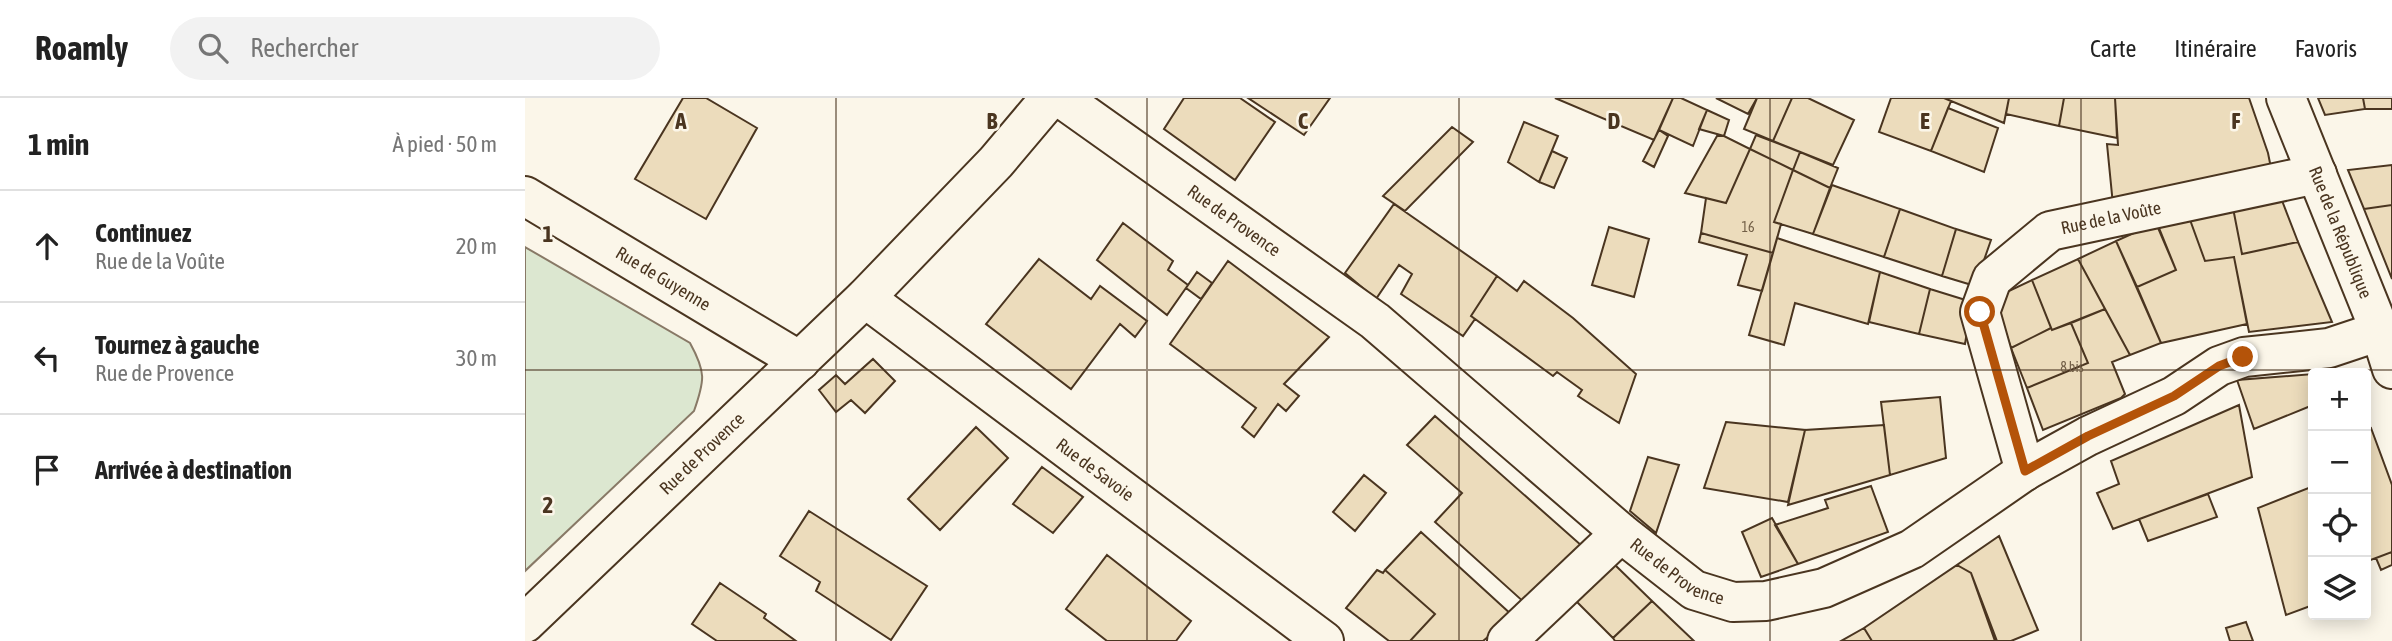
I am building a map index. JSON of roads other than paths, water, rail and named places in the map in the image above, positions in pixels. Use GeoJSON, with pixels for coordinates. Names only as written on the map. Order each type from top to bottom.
{"type":"FeatureCollection","features":[{"type":"Feature","properties":{"kind":"street","name":"Rue de Provence"},"geometry":{"type":"LineString","coordinates":[[525,623],[865,298],[996,162],[1050,98]]}},
{"type":"Feature","properties":{"kind":"street","name":"Rue de Provence"},"geometry":{"type":"LineString","coordinates":[[1061,98],[1375,321],[1621,533],[1694,590],[1733,602],[1766,600],[1824,587],[1912,549],[2025,471],[2088,436],[2174,396],[2219,366],[2243,357],[2329,348],[2380,331]]}},
{"type":"Feature","properties":{"kind":"street","name":"Rue de la République"},"geometry":{"type":"LineString","coordinates":[[2286,98],[2380,331],[2392,369]]}},
{"type":"Feature","properties":{"kind":"street","name":"Rue de la Voûte"},"geometry":{"type":"LineString","coordinates":[[2025,471],[1980,312],[1992,279],[2050,231],[2317,174]]}},
{"type":"Feature","properties":{"kind":"street","name":"Rue de Guyenne"},"geometry":{"type":"LineString","coordinates":[[525,196],[800,361]]}},
{"type":"Feature","properties":{"kind":"street","name":"Rue de Savoie"},"geometry":{"type":"LineString","coordinates":[[865,298],[1324,641]]}},
{"type":"Feature","properties":{"kind":"street"},"geometry":{"type":"LineString","coordinates":[[1507,641],[1621,533]]}}]}
